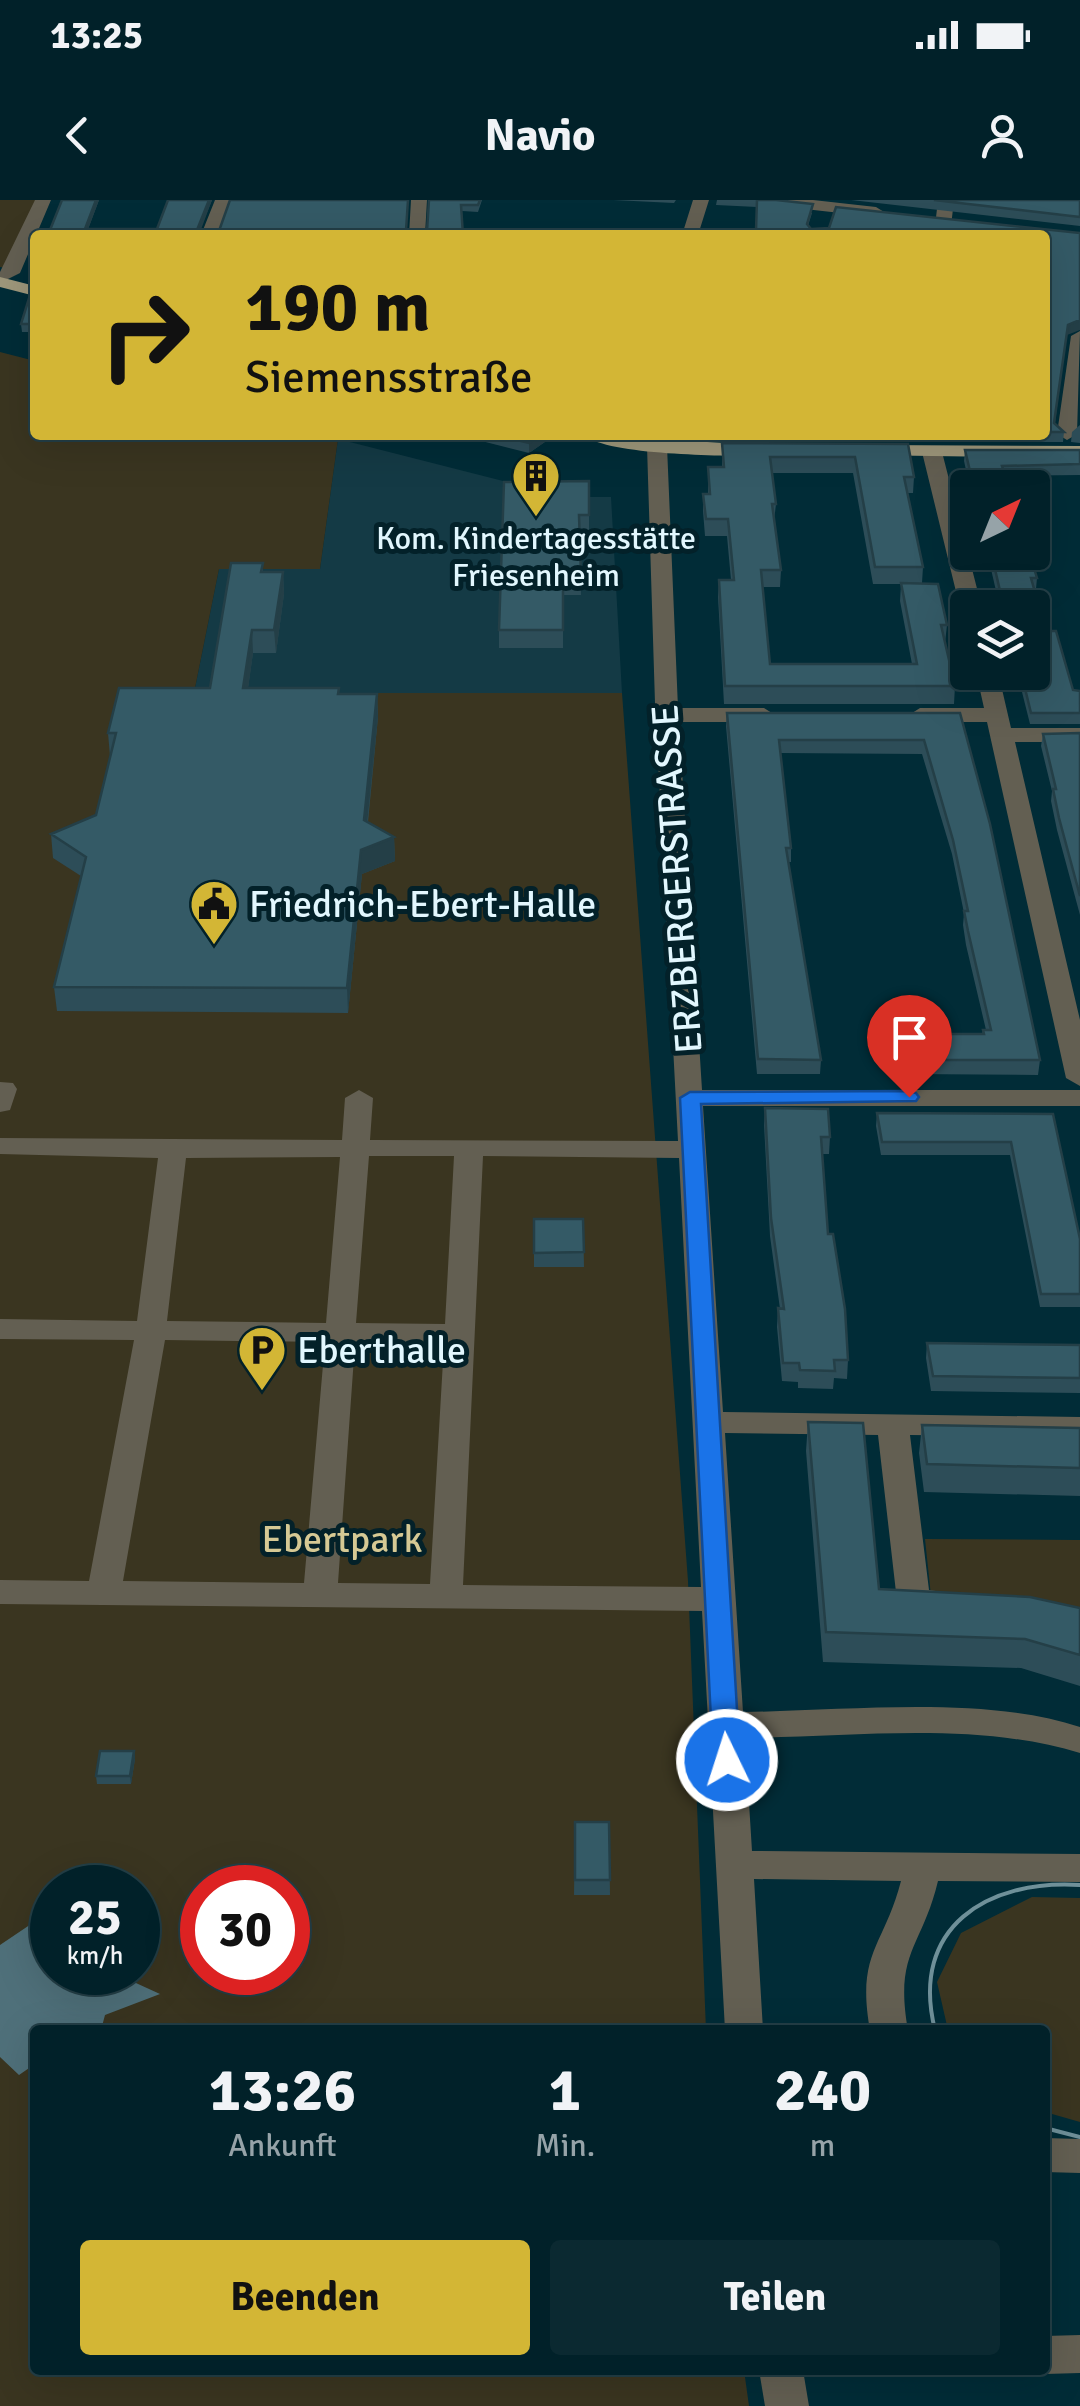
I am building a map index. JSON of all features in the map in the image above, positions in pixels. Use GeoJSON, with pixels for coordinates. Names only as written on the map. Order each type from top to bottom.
{"type":"FeatureCollection","features":[{"type":"Feature","properties":{"kind":"main road"},"geometry":{"type":"LineString","coordinates":[[0,280],[30,289]]}},
{"type":"Feature","properties":{"kind":"main road"},"geometry":{"type":"LineString","coordinates":[[658,441],[784,451]]}},
{"type":"Feature","properties":{"kind":"main road"},"geometry":{"type":"LineString","coordinates":[[858,451],[925,443],[1080,452]]}},
{"type":"Feature","properties":{"kind":"street"},"geometry":{"type":"LineString","coordinates":[[0,280],[11,272],[43,200]]}},
{"type":"Feature","properties":{"kind":"street"},"geometry":{"type":"LineString","coordinates":[[212,230],[223,200]]}},
{"type":"Feature","properties":{"kind":"street"},"geometry":{"type":"LineString","coordinates":[[417,230],[419,200]]}},
{"type":"Feature","properties":{"kind":"street"},"geometry":{"type":"LineString","coordinates":[[692,230],[701,200]]}},
{"type":"Feature","properties":{"kind":"street"},"geometry":{"type":"LineString","coordinates":[[770,200],[825,214],[886,213]]}},
{"type":"Feature","properties":{"kind":"street"},"geometry":{"type":"LineString","coordinates":[[943,227],[946,200]]}},
{"type":"Feature","properties":{"kind":"street"},"geometry":{"type":"LineString","coordinates":[[925,217],[943,227],[964,222]]}},
{"type":"Feature","properties":{"kind":"street"},"geometry":{"type":"LineString","coordinates":[[1074,434],[1080,336]]}},
{"type":"Feature","properties":{"kind":"street","name":"ERZBERGERSTRASSE"},"geometry":{"type":"LineString","coordinates":[[658,441],[667,715],[744,2025]]}},
{"type":"Feature","properties":{"kind":"street"},"geometry":{"type":"LineString","coordinates":[[925,443],[966,590]]}},
{"type":"Feature","properties":{"kind":"street"},"geometry":{"type":"LineString","coordinates":[[991,690],[1080,1078]]}},
{"type":"Feature","properties":{"kind":"street"},"geometry":{"type":"LineString","coordinates":[[667,715],[783,715]]}},
{"type":"Feature","properties":{"kind":"street"},"geometry":{"type":"LineString","coordinates":[[900,715],[1080,735]]}},
{"type":"Feature","properties":{"kind":"street"},"geometry":{"type":"LineString","coordinates":[[320,1595],[359,1098]]}},
{"type":"Feature","properties":{"kind":"street"},"geometry":{"type":"LineString","coordinates":[[690,1098],[1080,1098]]}},
{"type":"Feature","properties":{"kind":"street"},"geometry":{"type":"LineString","coordinates":[[0,1146],[173,1150],[470,1146],[694,1150]]}},
{"type":"Feature","properties":{"kind":"street"},"geometry":{"type":"LineString","coordinates":[[446,1596],[470,1146]]}},
{"type":"Feature","properties":{"kind":"street"},"geometry":{"type":"LineString","coordinates":[[104,1593],[150,1331],[173,1150]]}},
{"type":"Feature","properties":{"kind":"street"},"geometry":{"type":"LineString","coordinates":[[0,1329],[460,1334]]}},
{"type":"Feature","properties":{"kind":"street"},"geometry":{"type":"LineString","coordinates":[[708,1422],[1080,1427]]}},
{"type":"Feature","properties":{"kind":"street"},"geometry":{"type":"LineString","coordinates":[[894,1425],[914,1601],[983,1604]]}},
{"type":"Feature","properties":{"kind":"street"},"geometry":{"type":"LineString","coordinates":[[0,1592],[717,1599]]}},
{"type":"Feature","properties":{"kind":"street"},"geometry":{"type":"LineString","coordinates":[[724,1725],[1001,1722],[1046,1728],[1080,1740]]}},
{"type":"Feature","properties":{"kind":"street"},"geometry":{"type":"LineString","coordinates":[[733,1865],[1080,1868]]}},
{"type":"Feature","properties":{"kind":"street"},"geometry":{"type":"LineString","coordinates":[[888,2025],[882,2003],[884,1964],[918,1898],[923,1868]]}},
{"type":"Feature","properties":{"kind":"street"},"geometry":{"type":"LineString","coordinates":[[1050,2156],[1080,2156]]}},
{"type":"Feature","properties":{"kind":"street"},"geometry":{"type":"LineString","coordinates":[[1050,2354],[1080,2354]]}},
{"type":"Feature","properties":{"kind":"street"},"geometry":{"type":"LineString","coordinates":[[782,2375],[787,2406]]}},
{"type":"Feature","properties":{"kind":"shaded area"},"geometry":{"type":"Polygon","coordinates":[[[338,440],[566,497],[611,497],[622,693],[194,693],[219,569],[320,569],[338,440]]]}},
{"type":"Feature","properties":{"kind":"shaded area"},"geometry":{"type":"Polygon","coordinates":[[[30,1925],[30,1995],[157,1995],[105,2015],[102,2025],[30,2025],[30,2067],[19,2075],[0,2057],[0,1945],[30,1925]]]}},
{"type":"Feature","properties":{"kind":"green space"},"geometry":{"type":"Polygon","coordinates":[[[0,200],[37,200],[6,268],[0,267],[0,200]]]}},
{"type":"Feature","properties":{"kind":"green space","name":"Ebertpark"},"geometry":{"type":"Polygon","coordinates":[[[0,352],[30,360],[30,440],[338,440],[320,569],[219,569],[194,693],[622,693],[688,1581],[706,2025],[30,2025],[30,2375],[745,2375],[749,2406],[0,2406],[0,352]]]}},
{"type":"Feature","properties":{"kind":"green space"},"geometry":{"type":"Polygon","coordinates":[[[925,1539],[1080,1540],[1080,1614],[931,1596],[925,1539]]]}},
{"type":"Feature","properties":{"kind":"green space"},"geometry":{"type":"Polygon","coordinates":[[[1032,1897],[1080,1898],[1080,2122],[1050,2113],[1050,2025],[947,2025],[937,1982],[961,1933],[1032,1897]]]}},
{"type":"Feature","properties":{"kind":"building"},"geometry":{"type":"Polygon","coordinates":[[[62,200],[96,200],[85,229],[157,229],[168,200],[209,200],[197,230],[50,230],[62,200]]]}},
{"type":"Feature","properties":{"kind":"building"},"geometry":{"type":"Polygon","coordinates":[[[230,200],[408,200],[406,230],[219,230],[230,200]]]}},
{"type":"Feature","properties":{"kind":"building"},"geometry":{"type":"Polygon","coordinates":[[[429,200],[480,200],[478,205],[461,205],[463,230],[427,230],[429,200]]]}},
{"type":"Feature","properties":{"kind":"building"},"geometry":{"type":"Polygon","coordinates":[[[757,200],[776,200],[813,204],[807,224],[811,229],[829,228],[836,207],[1080,233],[1080,320],[1068,325],[1054,423],[1064,432],[1050,432],[1050,230],[756,230],[757,200]]]}},
{"type":"Feature","properties":{"kind":"building"},"geometry":{"type":"Polygon","coordinates":[[[934,200],[1080,200],[1080,217],[934,200]]]}},
{"type":"Feature","properties":{"kind":"building"},"geometry":{"type":"Polygon","coordinates":[[[30,295],[30,324],[21,324],[30,295]]]}},
{"type":"Feature","properties":{"kind":"building"},"geometry":{"type":"Polygon","coordinates":[[[722,443],[908,444],[914,477],[904,477],[923,567],[875,567],[855,457],[770,457],[781,570],[761,570],[770,664],[917,664],[901,583],[938,584],[947,625],[941,625],[950,664],[950,686],[725,686],[719,580],[734,580],[728,519],[706,519],[703,494],[710,494],[708,467],[724,467],[722,443]]]}},
{"type":"Feature","properties":{"kind":"building"},"geometry":{"type":"Polygon","coordinates":[[[965,450],[1080,450],[1080,464],[970,470],[965,450]]]}},
{"type":"Feature","properties":{"kind":"building"},"geometry":{"type":"Polygon","coordinates":[[[589,481],[589,515],[579,515],[581,577],[563,577],[563,630],[499,630],[504,482],[589,481]]]}},
{"type":"Feature","properties":{"kind":"building","name":"Friedrich-Ebert-Halle"},"geometry":{"type":"Polygon","coordinates":[[[231,563],[263,563],[261,572],[283,572],[274,630],[252,630],[243,688],[339,688],[338,694],[377,694],[364,820],[394,837],[361,850],[347,988],[54,987],[86,857],[51,834],[96,815],[116,733],[108,733],[119,688],[210,688],[231,563]]]}},
{"type":"Feature","properties":{"kind":"building"},"geometry":{"type":"Polygon","coordinates":[[[995,570],[1035,570],[1037,578],[1031,578],[1034,590],[1000,590],[995,570]]]}},
{"type":"Feature","properties":{"kind":"building"},"geometry":{"type":"Polygon","coordinates":[[[1050,631],[1056,631],[1073,690],[1080,691],[1080,713],[1031,713],[1025,690],[1050,690],[1050,631]]]}},
{"type":"Feature","properties":{"kind":"building"},"geometry":{"type":"Polygon","coordinates":[[[727,713],[960,713],[990,824],[1040,1060],[907,1060],[906,1034],[984,1034],[983,1030],[991,1030],[964,911],[968,911],[953,840],[924,740],[779,740],[791,848],[786,848],[821,1060],[758,1059],[727,713]]]}},
{"type":"Feature","properties":{"kind":"building"},"geometry":{"type":"Polygon","coordinates":[[[1080,733],[1080,896],[1059,818],[1043,734],[1080,733]]]}},
{"type":"Feature","properties":{"kind":"building"},"geometry":{"type":"Polygon","coordinates":[[[765,1108],[828,1109],[830,1137],[821,1137],[828,1234],[833,1234],[845,1309],[848,1360],[834,1360],[835,1371],[800,1370],[799,1363],[783,1363],[778,1308],[784,1309],[771,1218],[765,1108]]]}},
{"type":"Feature","properties":{"kind":"building"},"geometry":{"type":"Polygon","coordinates":[[[877,1113],[1053,1114],[1080,1239],[1080,1294],[1041,1294],[1011,1142],[882,1142],[877,1113]]]}},
{"type":"Feature","properties":{"kind":"building"},"geometry":{"type":"Polygon","coordinates":[[[534,1219],[583,1219],[584,1252],[534,1253],[534,1219]]]}},
{"type":"Feature","properties":{"kind":"building"},"geometry":{"type":"Polygon","coordinates":[[[927,1343],[1080,1345],[1080,1378],[933,1376],[927,1343]]]}},
{"type":"Feature","properties":{"kind":"building"},"geometry":{"type":"Polygon","coordinates":[[[808,1422],[863,1423],[879,1589],[1030,1597],[1080,1608],[1080,1655],[1025,1639],[826,1632],[808,1422]]]}},
{"type":"Feature","properties":{"kind":"building"},"geometry":{"type":"Polygon","coordinates":[[[922,1425],[1080,1428],[1080,1468],[927,1464],[922,1425]]]}},
{"type":"Feature","properties":{"kind":"building"},"geometry":{"type":"Polygon","coordinates":[[[100,1751],[134,1751],[130,1776],[96,1776],[100,1751]]]}},
{"type":"Feature","properties":{"kind":"building"},"geometry":{"type":"Polygon","coordinates":[[[575,1822],[609,1822],[610,1880],[575,1880],[575,1822]]]}},
{"type":"Feature","properties":{"kind":"tram line"},"geometry":{"type":"LineString","coordinates":[[934,2025],[930,1994],[934,1963],[945,1937],[963,1917],[987,1901],[1015,1891],[1046,1885],[1080,1885]]}},
{"type":"Feature","properties":{"kind":"tram line"},"geometry":{"type":"LineString","coordinates":[[1050,2129],[1080,2137]]}},
{"type":"Feature","properties":{"kind":"place","name":"Kom. Kindertagesstätte Friesenheim"},"geometry":{"type":"Point","coordinates":[536,518]}},
{"type":"Feature","properties":{"kind":"place","name":"Friedrich-Ebert-Halle"},"geometry":{"type":"Point","coordinates":[214,946]}},
{"type":"Feature","properties":{"kind":"place","name":"Eberthalle"},"geometry":{"type":"Point","coordinates":[262,1392]}},
{"type":"Feature","properties":{"kind":"route"},"geometry":{"type":"LineString","coordinates":[[727,1760],[690,1098],[909,1097]]}}]}
